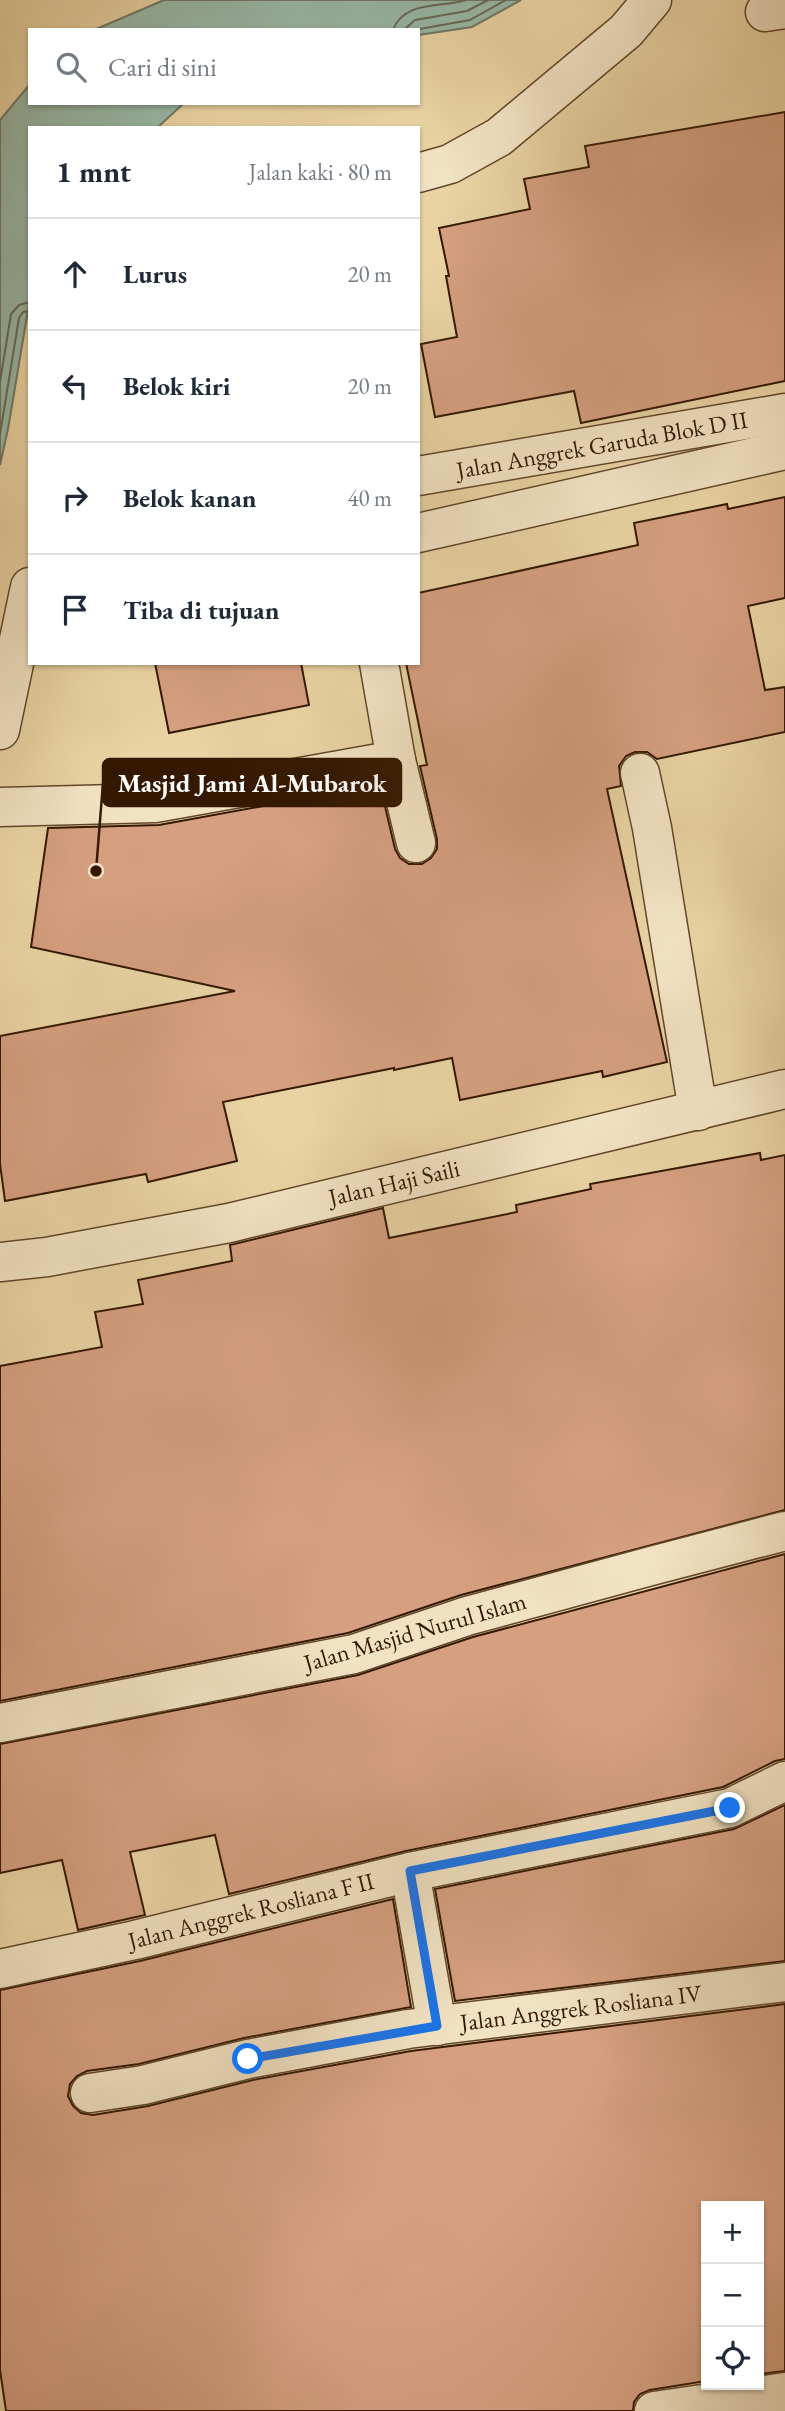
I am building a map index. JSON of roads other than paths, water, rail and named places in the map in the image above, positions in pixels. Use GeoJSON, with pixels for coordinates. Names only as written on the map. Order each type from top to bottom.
{"type":"FeatureCollection","features":[{"type":"Feature","properties":{"kind":"street"},"geometry":{"type":"LineString","coordinates":[[420,172],[450,164],[499,137],[626,31],[652,0]]}},
{"type":"Feature","properties":{"kind":"street","name":"Jalan Anggrek Garuda Blok D II"},"geometry":{"type":"LineString","coordinates":[[420,476],[785,413]]}},
{"type":"Feature","properties":{"kind":"street"},"geometry":{"type":"LineString","coordinates":[[420,533],[785,450]]}},
{"type":"Feature","properties":{"kind":"street"},"geometry":{"type":"LineString","coordinates":[[0,730],[28,597]]}},
{"type":"Feature","properties":{"kind":"street"},"geometry":{"type":"LineString","coordinates":[[379,665],[396,760],[416,843]]}},
{"type":"Feature","properties":{"kind":"street"},"geometry":{"type":"LineString","coordinates":[[0,807],[155,803],[396,760]]}},
{"type":"Feature","properties":{"kind":"street"},"geometry":{"type":"LineString","coordinates":[[640,772],[652,828],[698,1111]]}},
{"type":"Feature","properties":{"kind":"street","name":"Jalan Haji Saili"},"geometry":{"type":"LineString","coordinates":[[0,1262],[47,1257],[229,1223],[785,1089]]}},
{"type":"Feature","properties":{"kind":"street","name":"Jalan Masjid Nurul Islam"},"geometry":{"type":"LineString","coordinates":[[0,1723],[354,1654],[467,1616],[785,1531]]}},
{"type":"Feature","properties":{"kind":"street","name":"Jalan Anggrek Rosliana F II"},"geometry":{"type":"LineString","coordinates":[[0,1969],[135,1940],[410,1871],[730,1808],[785,1781]]}},
{"type":"Feature","properties":{"kind":"street"},"geometry":{"type":"LineString","coordinates":[[410,1871],[437,2026]]}},
{"type":"Feature","properties":{"kind":"street","name":"Jalan Anggrek Rosliana IV"},"geometry":{"type":"LineString","coordinates":[[90,2093],[143,2085],[248,2059],[437,2026],[785,1982]]}},
{"type":"Feature","properties":{"kind":"street"},"geometry":{"type":"LineString","coordinates":[[654,2411],[785,2392]]}},
{"type":"Feature","properties":{"kind":"water"},"geometry":{"type":"Polygon","coordinates":[[[164,0],[521,0],[472,27],[420,35],[420,28],[99,28],[164,0]]]}},
{"type":"Feature","properties":{"kind":"water"},"geometry":{"type":"Polygon","coordinates":[[[28,86],[28,105],[182,105],[159,126],[28,126],[28,310],[0,465],[0,120],[28,86]]]}},
{"type":"Feature","properties":{"kind":"place","name":"Masjid Jami Al-Mubarok"},"geometry":{"type":"Point","coordinates":[96,871]}}]}
